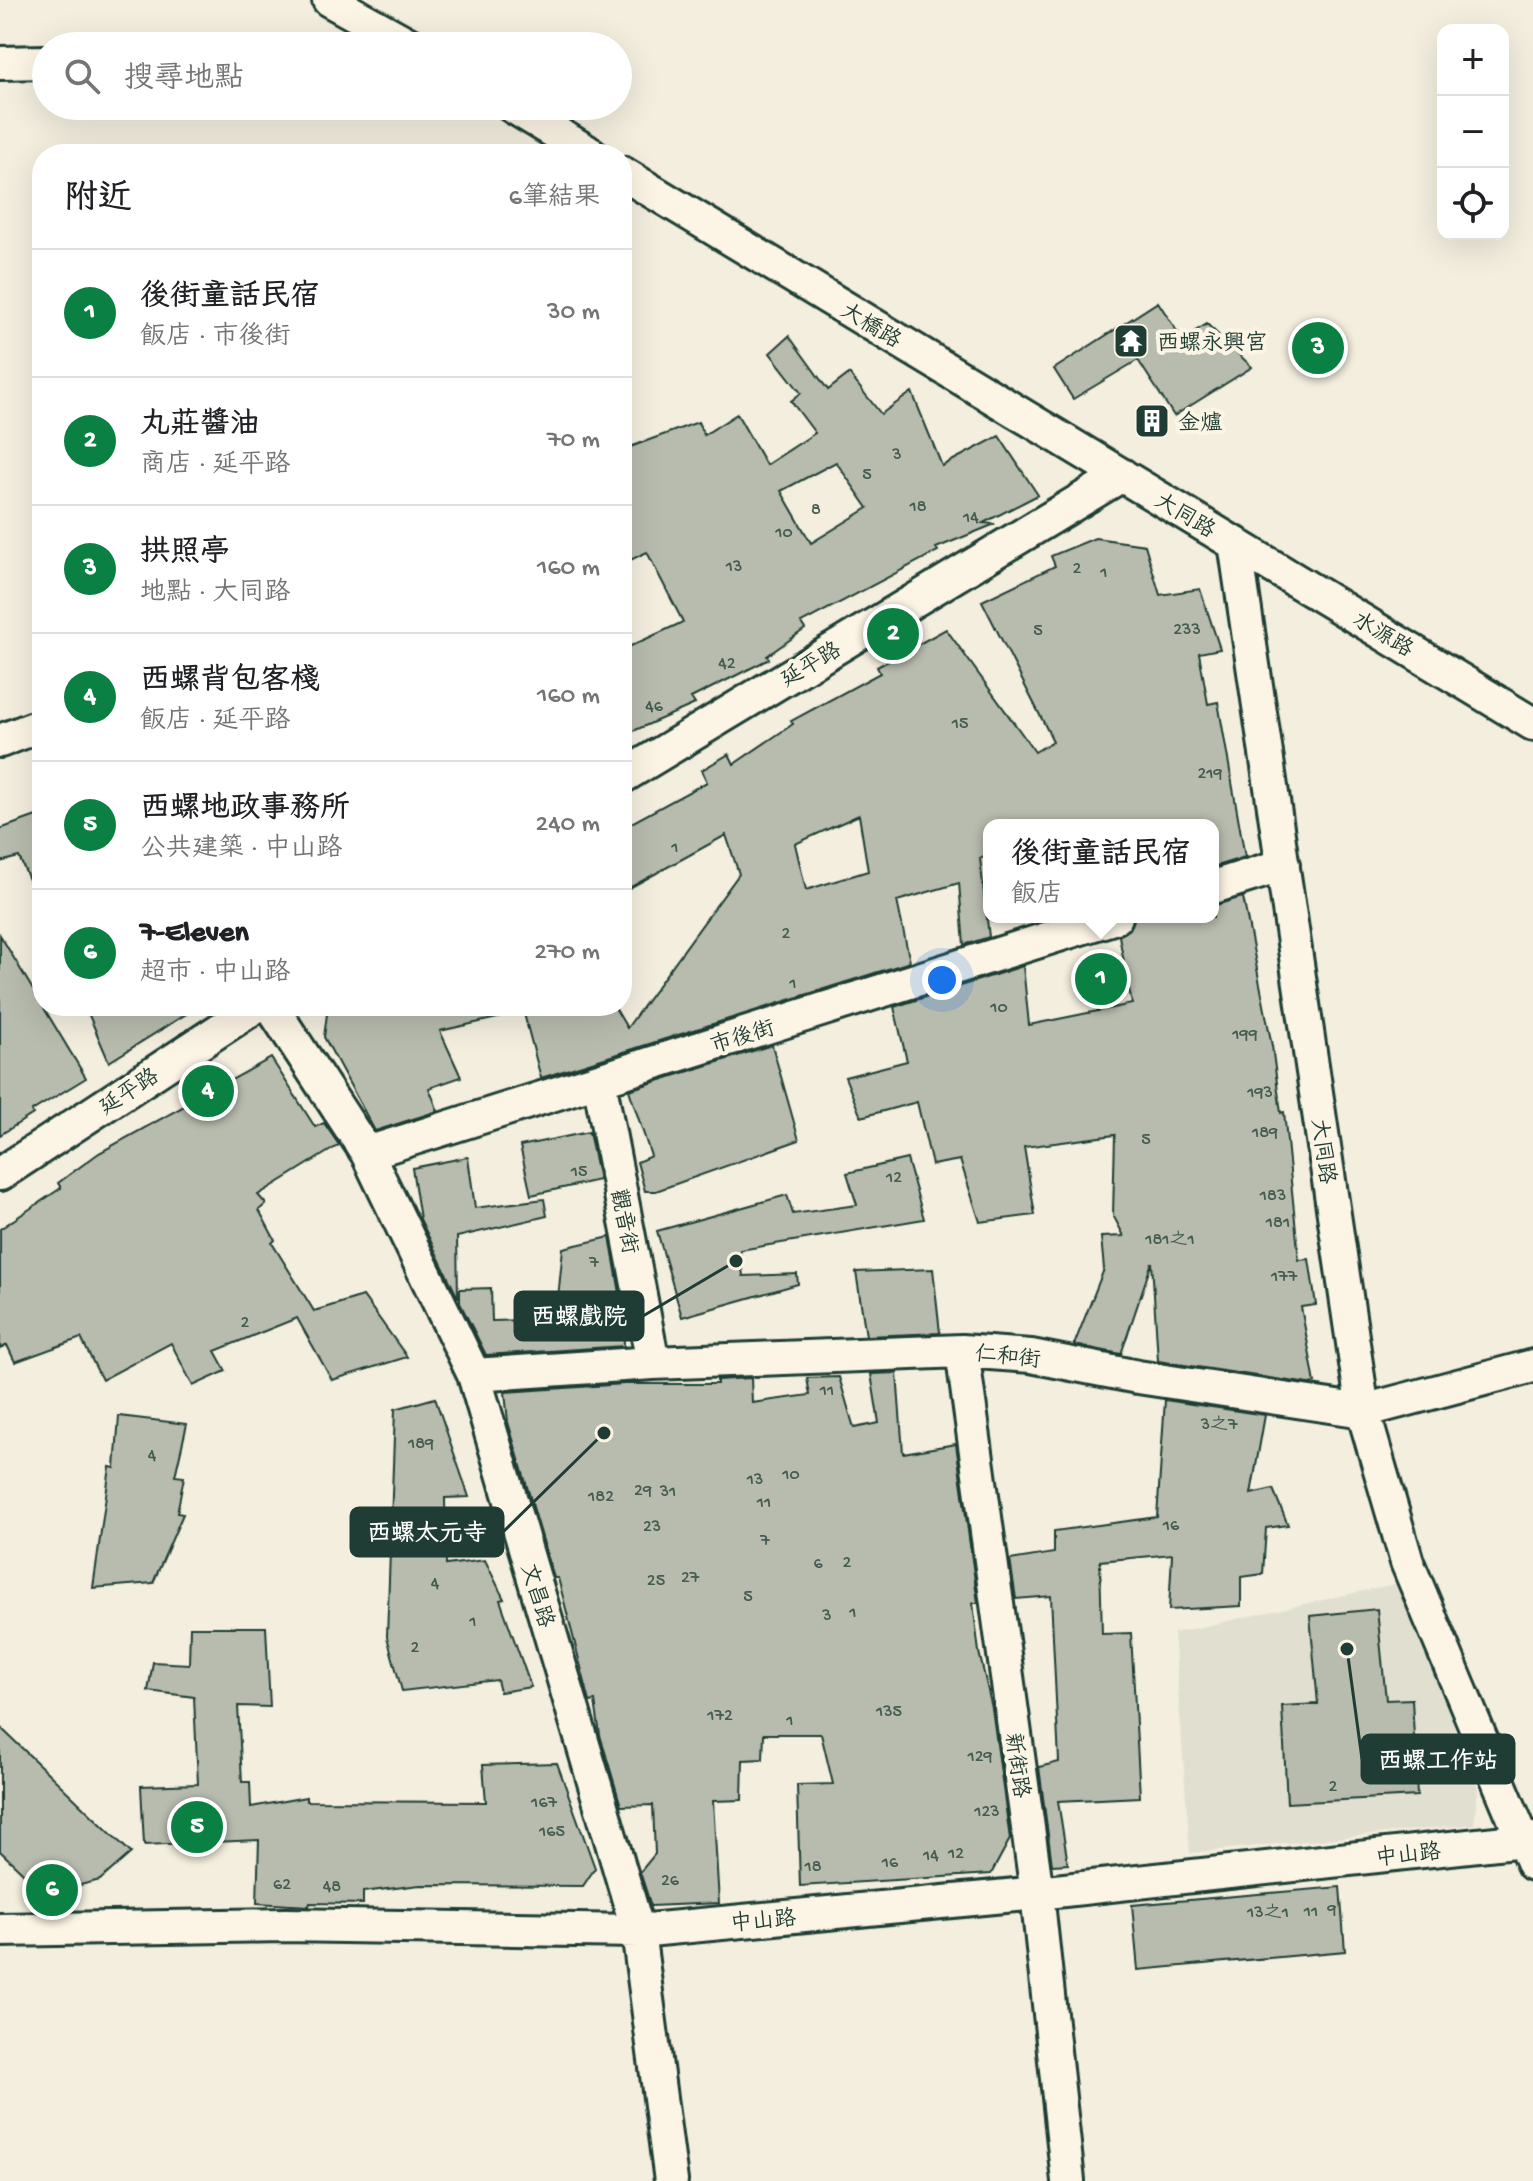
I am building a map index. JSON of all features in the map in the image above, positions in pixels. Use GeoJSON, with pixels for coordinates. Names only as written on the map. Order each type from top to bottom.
{"type":"FeatureCollection","features":[{"type":"Feature","properties":{"kind":"street"},"geometry":{"type":"LineString","coordinates":[[329,0],[387,32]]}},
{"type":"Feature","properties":{"kind":"street"},"geometry":{"type":"LineString","coordinates":[[0,63],[32,62]]}},
{"type":"Feature","properties":{"kind":"street"},"geometry":{"type":"LineString","coordinates":[[535,120],[575,144]]}},
{"type":"Feature","properties":{"kind":"street","name":"大橋路"},"geometry":{"type":"LineString","coordinates":[[632,179],[1122,475]]}},
{"type":"Feature","properties":{"kind":"street","name":"大同路"},"geometry":{"type":"LineString","coordinates":[[1122,475],[1235,543],[1363,1411],[1407,1562],[1530,1848]]}},
{"type":"Feature","properties":{"kind":"street","name":"延平路"},"geometry":{"type":"LineString","coordinates":[[632,771],[1122,475]]}},
{"type":"Feature","properties":{"kind":"street","name":"水源路"},"geometry":{"type":"LineString","coordinates":[[1235,543],[1533,724]]}},
{"type":"Feature","properties":{"kind":"street"},"geometry":{"type":"LineString","coordinates":[[0,741],[32,729]]}},
{"type":"Feature","properties":{"kind":"street"},"geometry":{"type":"LineString","coordinates":[[1219,885],[1283,865]]}},
{"type":"Feature","properties":{"kind":"street","name":"市後街"},"geometry":{"type":"LineString","coordinates":[[367,1153],[1097,923]]}},
{"type":"Feature","properties":{"kind":"street","name":"延平路"},"geometry":{"type":"LineString","coordinates":[[0,1174],[241,1016]]}},
{"type":"Feature","properties":{"kind":"street","name":"文昌路"},"geometry":{"type":"LineString","coordinates":[[278,1016],[367,1153],[474,1375],[638,1931],[671,2181]]}},
{"type":"Feature","properties":{"kind":"street","name":"觀音街"},"geometry":{"type":"LineString","coordinates":[[599,1080],[653,1363]]}},
{"type":"Feature","properties":{"kind":"street","name":"仁和街"},"geometry":{"type":"LineString","coordinates":[[474,1375],[653,1363],[962,1351],[1031,1356],[1138,1377],[1363,1411],[1533,1366]]}},
{"type":"Feature","properties":{"kind":"street","name":"新街路"},"geometry":{"type":"LineString","coordinates":[[962,1351],[1037,1893],[1068,2181]]}},
{"type":"Feature","properties":{"kind":"street","name":"中山路"},"geometry":{"type":"LineString","coordinates":[[0,1930],[285,1925],[638,1931],[1530,1848]]}},
{"type":"Feature","properties":{"kind":"shaded area"},"geometry":{"type":"Polygon","coordinates":[[[1399,1583],[1478,1788],[1474,1824],[1190,1853],[1174,1633],[1399,1583]]]}},
{"type":"Feature","properties":{"kind":"building"},"geometry":{"type":"Polygon","coordinates":[[[1158,302],[1182,339],[1207,324],[1252,367],[1174,416],[1138,360],[1073,399],[1054,369],[1158,302]]]}},
{"type":"Feature","properties":{"kind":"building"},"geometry":{"type":"Polygon","coordinates":[[[1318,335],[1327,338],[1330,347],[1327,356],[1318,359],[1309,356],[1306,347],[1309,338],[1318,335]]]}},
{"type":"Feature","properties":{"kind":"building"},"geometry":{"type":"Polygon","coordinates":[[[789,336],[828,390],[849,374],[881,414],[912,392],[942,466],[999,436],[1038,495],[983,523],[995,524],[936,548],[938,551],[801,623],[805,629],[767,656],[769,659],[691,698],[695,704],[632,732],[632,645],[683,622],[647,552],[632,559],[632,446],[698,422],[704,435],[737,414],[766,465],[815,433],[791,401],[801,393],[770,353],[789,336]],[[836,462],[781,491],[811,543],[868,508],[836,462]]]}},
{"type":"Feature","properties":{"kind":"building"},"geometry":{"type":"Polygon","coordinates":[[[1095,538],[1145,545],[1160,595],[1200,589],[1220,649],[1199,653],[1208,704],[1218,702],[1245,857],[1219,865],[1219,819],[983,819],[983,858],[980,858],[983,923],[987,923],[989,937],[964,945],[959,883],[897,901],[910,962],[541,1078],[525,1016],[620,1016],[627,1028],[739,874],[726,835],[632,887],[632,823],[707,782],[702,770],[729,754],[734,764],[793,724],[791,721],[880,673],[877,667],[946,629],[1035,752],[1053,741],[982,601],[1055,566],[1051,556],[1095,538]],[[859,815],[795,844],[806,890],[868,871],[859,815]]]}},
{"type":"Feature","properties":{"kind":"building"},"geometry":{"type":"Polygon","coordinates":[[[32,818],[32,886],[19,857],[0,862],[0,829],[32,818]]]}},
{"type":"Feature","properties":{"kind":"building"},"geometry":{"type":"Polygon","coordinates":[[[1243,897],[1272,1046],[1281,1113],[1284,1112],[1299,1260],[1309,1259],[1316,1305],[1301,1307],[1315,1383],[1158,1361],[1152,1262],[1121,1354],[1074,1345],[1104,1269],[1101,1237],[1124,1236],[1113,1215],[1115,1135],[1024,1147],[1035,1215],[980,1222],[960,1160],[932,1165],[917,1102],[861,1117],[845,1077],[907,1061],[894,1007],[1023,966],[1029,1025],[1132,1004],[1119,936],[1130,929],[1132,923],[1219,923],[1219,903],[1243,897]]]}},
{"type":"Feature","properties":{"kind":"building"},"geometry":{"type":"Polygon","coordinates":[[[0,935],[32,988],[32,1016],[49,1016],[86,1078],[0,1135],[0,935]]]}},
{"type":"Feature","properties":{"kind":"building"},"geometry":{"type":"Polygon","coordinates":[[[89,1016],[183,1016],[109,1062],[89,1016]]]}},
{"type":"Feature","properties":{"kind":"building"},"geometry":{"type":"Polygon","coordinates":[[[327,1016],[502,1016],[440,1031],[461,1077],[429,1088],[438,1111],[375,1131],[324,1037],[327,1016]]]}},
{"type":"Feature","properties":{"kind":"building"},"geometry":{"type":"Polygon","coordinates":[[[772,1045],[799,1140],[656,1191],[645,1191],[637,1162],[651,1156],[629,1090],[772,1045]]]}},
{"type":"Feature","properties":{"kind":"building"},"geometry":{"type":"Polygon","coordinates":[[[271,1058],[315,1127],[324,1123],[339,1145],[258,1195],[266,1204],[259,1210],[275,1240],[272,1243],[314,1311],[363,1296],[407,1357],[332,1380],[297,1318],[215,1351],[226,1371],[193,1386],[171,1343],[102,1380],[81,1338],[15,1362],[7,1345],[0,1349],[0,1229],[61,1188],[58,1183],[99,1153],[271,1058]]]}},
{"type":"Feature","properties":{"kind":"building"},"geometry":{"type":"Polygon","coordinates":[[[589,1132],[599,1180],[531,1195],[520,1146],[589,1132]]]}},
{"type":"Feature","properties":{"kind":"building"},"geometry":{"type":"Polygon","coordinates":[[[468,1157],[475,1208],[544,1199],[547,1216],[457,1237],[458,1298],[420,1219],[412,1168],[468,1157]]]}},
{"type":"Feature","properties":{"kind":"building"},"geometry":{"type":"Polygon","coordinates":[[[907,1159],[924,1219],[740,1250],[743,1276],[797,1274],[798,1284],[682,1317],[657,1231],[787,1195],[793,1214],[857,1205],[847,1173],[907,1159]]]}},
{"type":"Feature","properties":{"kind":"building"},"geometry":{"type":"Polygon","coordinates":[[[610,1237],[623,1310],[624,1346],[486,1355],[460,1303],[460,1289],[491,1288],[492,1321],[556,1319],[563,1248],[610,1237]]]}},
{"type":"Feature","properties":{"kind":"building"},"geometry":{"type":"Polygon","coordinates":[[[933,1269],[940,1333],[866,1336],[856,1272],[933,1269]]]}},
{"type":"Feature","properties":{"kind":"building"},"geometry":{"type":"Polygon","coordinates":[[[897,1373],[903,1453],[956,1444],[978,1603],[973,1603],[979,1652],[992,1708],[1010,1839],[991,1874],[800,1886],[797,1785],[833,1784],[821,1734],[764,1734],[763,1759],[743,1760],[742,1800],[713,1801],[719,1903],[651,1906],[640,1872],[655,1854],[653,1805],[621,1806],[600,1735],[595,1701],[590,1702],[558,1578],[554,1578],[508,1422],[505,1392],[625,1384],[717,1384],[717,1380],[751,1378],[752,1403],[810,1395],[807,1378],[839,1377],[854,1428],[879,1423],[871,1374],[897,1373]]]}},
{"type":"Feature","properties":{"kind":"building"},"geometry":{"type":"Polygon","coordinates":[[[435,1398],[469,1497],[445,1498],[446,1565],[485,1560],[504,1599],[500,1600],[531,1687],[500,1692],[497,1680],[402,1691],[387,1637],[395,1409],[435,1398]]]}},
{"type":"Feature","properties":{"kind":"building"},"geometry":{"type":"Polygon","coordinates":[[[1165,1400],[1265,1415],[1251,1494],[1273,1489],[1288,1525],[1266,1528],[1263,1574],[1241,1577],[1241,1606],[1169,1610],[1172,1554],[1100,1561],[1102,1634],[1131,1633],[1140,1797],[1058,1801],[1068,1864],[1052,1865],[1039,1767],[1059,1762],[1051,1596],[1016,1599],[1010,1560],[1054,1553],[1054,1531],[1157,1517],[1165,1400]]]}},
{"type":"Feature","properties":{"kind":"building"},"geometry":{"type":"Polygon","coordinates":[[[119,1416],[187,1424],[175,1476],[184,1477],[177,1513],[183,1514],[153,1583],[93,1588],[110,1467],[115,1468],[119,1416]]]}},
{"type":"Feature","properties":{"kind":"building"},"geometry":{"type":"Polygon","coordinates":[[[1377,1609],[1386,1700],[1412,1699],[1417,1796],[1287,1803],[1282,1706],[1318,1704],[1310,1616],[1377,1609]]]}},
{"type":"Feature","properties":{"kind":"building"},"geometry":{"type":"Polygon","coordinates":[[[190,1627],[266,1627],[270,1707],[238,1706],[242,1782],[250,1782],[251,1807],[306,1797],[306,1801],[486,1802],[483,1765],[557,1763],[595,1868],[583,1886],[420,1885],[363,1892],[363,1904],[310,1903],[309,1906],[257,1903],[259,1840],[144,1845],[141,1786],[198,1784],[194,1697],[148,1691],[153,1662],[189,1664],[190,1627]]]}},
{"type":"Feature","properties":{"kind":"building"},"geometry":{"type":"Polygon","coordinates":[[[0,1727],[131,1853],[100,1880],[45,1894],[0,1851],[0,1727]]]}},
{"type":"Feature","properties":{"kind":"building"},"geometry":{"type":"Polygon","coordinates":[[[1340,1887],[1345,1951],[1138,1970],[1132,1905],[1340,1887]]]}},
{"type":"Feature","properties":{"kind":"place","name":"西螺永興宮"},"geometry":{"type":"Point","coordinates":[1131,341]}},
{"type":"Feature","properties":{"kind":"place","name":"拱照亭"},"geometry":{"type":"Point","coordinates":[1318,348]}},
{"type":"Feature","properties":{"kind":"place","name":"金爐"},"geometry":{"type":"Point","coordinates":[1152,421]}},
{"type":"Feature","properties":{"kind":"place","name":"丸莊醬油"},"geometry":{"type":"Point","coordinates":[893,634]}},
{"type":"Feature","properties":{"kind":"place","name":"後街童話民宿"},"geometry":{"type":"Point","coordinates":[1101,979]}},
{"type":"Feature","properties":{"kind":"place","name":"西螺背包客棧"},"geometry":{"type":"Point","coordinates":[208,1091]}},
{"type":"Feature","properties":{"kind":"place","name":"西螺戲院"},"geometry":{"type":"Point","coordinates":[736,1261]}},
{"type":"Feature","properties":{"kind":"place","name":"西螺太元寺"},"geometry":{"type":"Point","coordinates":[604,1433]}},
{"type":"Feature","properties":{"kind":"place","name":"西螺工作站"},"geometry":{"type":"Point","coordinates":[1347,1649]}},
{"type":"Feature","properties":{"kind":"place","name":"西螺地政事務所"},"geometry":{"type":"Point","coordinates":[197,1827]}},
{"type":"Feature","properties":{"kind":"place","name":"7-Eleven"},"geometry":{"type":"Point","coordinates":[52,1890]}}]}
